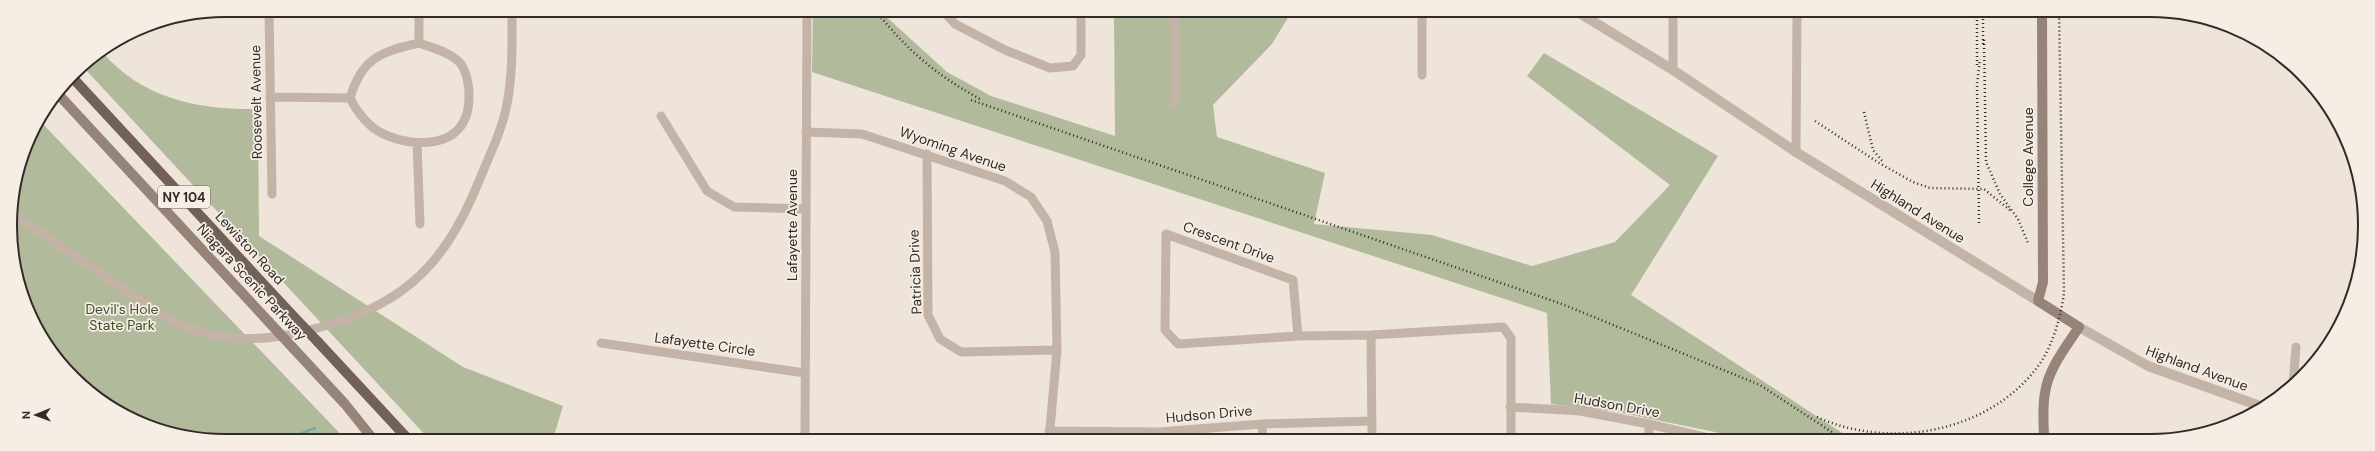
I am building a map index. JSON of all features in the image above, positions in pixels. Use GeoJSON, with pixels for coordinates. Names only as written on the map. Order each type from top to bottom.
{"type":"FeatureCollection","features":[{"type":"Feature","properties":{"kind":"main road","name":"College Avenue"},"geometry":{"type":"LineString","coordinates":[[2038,301],[2043,282],[2042,17]]}},
{"type":"Feature","properties":{"kind":"main road","name":"Lewiston Road"},"geometry":{"type":"LineString","coordinates":[[75,81],[403,434]]}},
{"type":"Feature","properties":{"kind":"main road","name":"Niagara Scenic Parkway"},"geometry":{"type":"LineString","coordinates":[[61,97],[294,348],[345,404],[369,434]]}},
{"type":"Feature","properties":{"kind":"main road","name":"Highland Avenue"},"geometry":{"type":"LineString","coordinates":[[2038,301],[2079,327]]}},
{"type":"Feature","properties":{"kind":"main road"},"geometry":{"type":"LineString","coordinates":[[2044,434],[2046,385],[2053,369],[2079,327]]}},
{"type":"Feature","properties":{"kind":"street","name":"Roosevelt Avenue"},"geometry":{"type":"LineString","coordinates":[[269,17],[272,194]]}},
{"type":"Feature","properties":{"kind":"street"},"geometry":{"type":"LineString","coordinates":[[419,17],[419,43]]}},
{"type":"Feature","properties":{"kind":"street"},"geometry":{"type":"LineString","coordinates":[[17,217],[157,312],[176,323],[204,334],[235,339],[264,339],[331,325],[363,314],[399,294],[424,272],[447,245],[465,214],[499,132],[507,104],[511,67],[512,17]]}},
{"type":"Feature","properties":{"kind":"street","name":"Lafayette Avenue"},"geometry":{"type":"LineString","coordinates":[[805,434],[806,17]]}},
{"type":"Feature","properties":{"kind":"street"},"geometry":{"type":"LineString","coordinates":[[949,17],[955,24],[1005,50],[1050,68],[1073,66],[1081,55],[1081,17]]}},
{"type":"Feature","properties":{"kind":"street"},"geometry":{"type":"LineString","coordinates":[[1174,17],[1176,75],[1174,105]]}},
{"type":"Feature","properties":{"kind":"street"},"geometry":{"type":"LineString","coordinates":[[1422,17],[1422,75]]}},
{"type":"Feature","properties":{"kind":"street","name":"Highland Avenue"},"geometry":{"type":"LineString","coordinates":[[1586,17],[1673,70],[1796,152],[2038,301]]}},
{"type":"Feature","properties":{"kind":"street"},"geometry":{"type":"LineString","coordinates":[[1673,17],[1673,70]]}},
{"type":"Feature","properties":{"kind":"street"},"geometry":{"type":"LineString","coordinates":[[1796,152],[1797,17]]}},
{"type":"Feature","properties":{"kind":"street"},"geometry":{"type":"LineString","coordinates":[[419,43],[440,50],[458,61],[468,79],[469,110],[461,127],[450,135],[438,141],[418,144],[394,139],[371,126],[358,112],[350,98],[354,84],[362,70],[374,59],[391,49],[419,43]]}},
{"type":"Feature","properties":{"kind":"street"},"geometry":{"type":"LineString","coordinates":[[270,97],[350,98]]}},
{"type":"Feature","properties":{"kind":"street"},"geometry":{"type":"LineString","coordinates":[[661,116],[707,191],[734,207],[806,209]]}},
{"type":"Feature","properties":{"kind":"street","name":"Wyoming Avenue"},"geometry":{"type":"LineString","coordinates":[[806,132],[862,134],[1005,180],[1030,197],[1047,221],[1055,252],[1057,350],[1049,434]]}},
{"type":"Feature","properties":{"kind":"street"},"geometry":{"type":"LineString","coordinates":[[418,144],[420,224]]}},
{"type":"Feature","properties":{"kind":"street","name":"Patricia Drive"},"geometry":{"type":"LineString","coordinates":[[927,154],[928,315],[940,339],[961,352],[1057,350]]}},
{"type":"Feature","properties":{"kind":"street","name":"Crescent Drive"},"geometry":{"type":"LineString","coordinates":[[1298,336],[1293,280],[1166,234],[1165,330],[1178,344],[1298,336],[1371,335],[1503,327],[1511,338],[1510,407]]}},
{"type":"Feature","properties":{"kind":"street","name":"Highland Avenue"},"geometry":{"type":"LineString","coordinates":[[2079,327],[2148,366],[2256,405]]}},
{"type":"Feature","properties":{"kind":"street"},"geometry":{"type":"LineString","coordinates":[[1371,335],[1372,434]]}},
{"type":"Feature","properties":{"kind":"street","name":"Lafayette Circle"},"geometry":{"type":"LineString","coordinates":[[601,344],[805,373]]}},
{"type":"Feature","properties":{"kind":"street"},"geometry":{"type":"LineString","coordinates":[[2294,376],[2296,347]]}},
{"type":"Feature","properties":{"kind":"street"},"geometry":{"type":"LineString","coordinates":[[1510,407],[1511,434]]}},
{"type":"Feature","properties":{"kind":"street","name":"Hudson Drive"},"geometry":{"type":"LineString","coordinates":[[1510,407],[1580,411],[1649,424],[1692,434]]}},
{"type":"Feature","properties":{"kind":"street","name":"Hudson Drive"},"geometry":{"type":"LineString","coordinates":[[1176,434],[1262,424],[1372,421]]}},
{"type":"Feature","properties":{"kind":"street"},"geometry":{"type":"LineString","coordinates":[[1262,424],[1263,434]]}},
{"type":"Feature","properties":{"kind":"street"},"geometry":{"type":"LineString","coordinates":[[1649,424],[1649,434]]}},
{"type":"Feature","properties":{"kind":"green space"},"geometry":{"type":"Polygon","coordinates":[[[813,17],[887,17],[947,72],[991,96],[1115,136],[1114,17],[1288,17],[1272,44],[1213,105],[1217,137],[1325,173],[1314,224],[1432,235],[1532,266],[1615,242],[1670,185],[1527,76],[1544,53],[1718,156],[1631,295],[1844,434],[1725,434],[1617,412],[1551,404],[1547,313],[812,72],[813,17]]]}},
{"type":"Feature","properties":{"kind":"green space"},"geometry":{"type":"Polygon","coordinates":[[[105,55],[119,69],[136,81],[173,99],[215,107],[258,109],[259,236],[463,367],[563,406],[555,434],[424,434],[86,70],[105,55]]]}},
{"type":"Feature","properties":{"kind":"green space","name":"Devil's Hole State Park"},"geometry":{"type":"Polygon","coordinates":[[[43,124],[340,434],[212,434],[172,427],[158,423],[121,406],[99,391],[78,373],[52,341],[33,305],[24,279],[17,239],[17,212],[21,185],[28,158],[43,124]]]}},
{"type":"Feature","properties":{"kind":"waterway"},"geometry":{"type":"LineString","coordinates":[[300,434],[315,428]]}},
{"type":"Feature","properties":{"kind":"railway"},"geometry":{"type":"LineString","coordinates":[[881,17],[899,38],[923,61],[950,81],[980,99]]}},
{"type":"Feature","properties":{"kind":"railway"},"geometry":{"type":"LineString","coordinates":[[1977,17],[1977,66]]}},
{"type":"Feature","properties":{"kind":"railway"},"geometry":{"type":"LineString","coordinates":[[1983,17],[1983,44]]}},
{"type":"Feature","properties":{"kind":"railway"},"geometry":{"type":"LineString","coordinates":[[1817,417],[1846,427],[1876,433],[1908,433],[1939,428],[1969,419],[1996,405],[2021,386],[2041,362],[2056,329],[2064,293],[2059,17]]}},
{"type":"Feature","properties":{"kind":"railway"},"geometry":{"type":"LineString","coordinates":[[1984,40],[1986,162],[2000,194],[2018,219],[2028,243]]}},
{"type":"Feature","properties":{"kind":"railway"},"geometry":{"type":"LineString","coordinates":[[1979,223],[1977,84],[1980,59]]}},
{"type":"Feature","properties":{"kind":"railway"},"geometry":{"type":"LineString","coordinates":[[971,100],[1562,304],[1760,385],[1835,434]]}},
{"type":"Feature","properties":{"kind":"railway"},"geometry":{"type":"LineString","coordinates":[[1864,112],[1873,150],[1884,163]]}},
{"type":"Feature","properties":{"kind":"railway"},"geometry":{"type":"LineString","coordinates":[[1815,121],[1879,163],[1913,182],[1930,188],[1984,189],[2011,211]]}}]}
